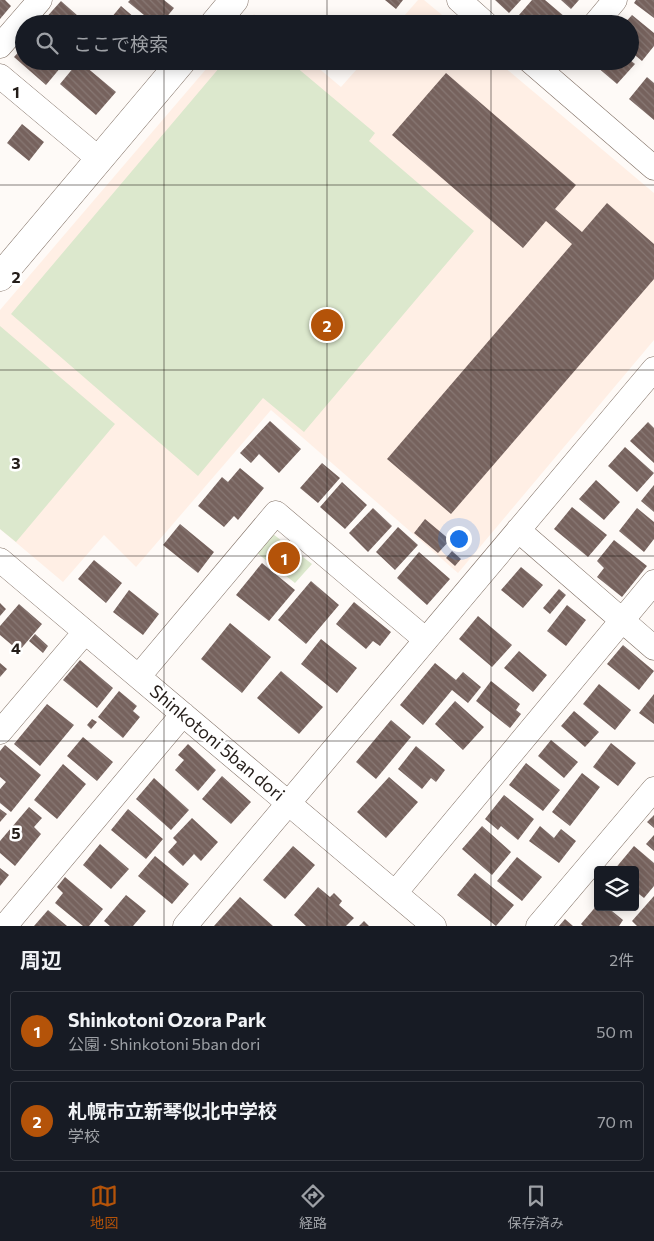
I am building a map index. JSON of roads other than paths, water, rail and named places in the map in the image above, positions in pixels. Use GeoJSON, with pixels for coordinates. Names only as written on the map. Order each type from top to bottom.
{"type":"FeatureCollection","features":[{"type":"Feature","properties":{"kind":"street"},"geometry":{"type":"LineString","coordinates":[[27,15],[40,0]]}},
{"type":"Feature","properties":{"kind":"street"},"geometry":{"type":"LineString","coordinates":[[222,15],[234,0]]}},
{"type":"Feature","properties":{"kind":"street"},"geometry":{"type":"LineString","coordinates":[[458,0],[476,15]]}},
{"type":"Feature","properties":{"kind":"street"},"geometry":{"type":"LineString","coordinates":[[602,15],[615,0]]}},
{"type":"Feature","properties":{"kind":"street"},"geometry":{"type":"LineString","coordinates":[[0,46],[15,29]]}},
{"type":"Feature","properties":{"kind":"street"},"geometry":{"type":"LineString","coordinates":[[0,277],[174,70]]}},
{"type":"Feature","properties":{"kind":"street"},"geometry":{"type":"LineString","coordinates":[[557,70],[653,165]]}},
{"type":"Feature","properties":{"kind":"street"},"geometry":{"type":"LineString","coordinates":[[0,76],[99,159]]}},
{"type":"Feature","properties":{"kind":"street"},"geometry":{"type":"LineString","coordinates":[[185,926],[654,369]]}},
{"type":"Feature","properties":{"kind":"street"},"geometry":{"type":"LineString","coordinates":[[139,676],[276,513],[426,640]]}},
{"type":"Feature","properties":{"kind":"street"},"geometry":{"type":"LineString","coordinates":[[518,530],[654,648]]}},
{"type":"Feature","properties":{"kind":"street","name":"Shinkotoni 5ban dori"},"geometry":{"type":"LineString","coordinates":[[0,560],[434,926]]}},
{"type":"Feature","properties":{"kind":"street"},"geometry":{"type":"LineString","coordinates":[[395,893],[654,582]]}},
{"type":"Feature","properties":{"kind":"street"},"geometry":{"type":"LineString","coordinates":[[0,732],[85,632]]}},
{"type":"Feature","properties":{"kind":"street"},"geometry":{"type":"LineString","coordinates":[[6,926],[183,714]]}},
{"type":"Feature","properties":{"kind":"street"},"geometry":{"type":"LineString","coordinates":[[538,926],[654,789]]}},
{"type":"Feature","properties":{"kind":"place","name":"札幌市立新琴似北中学校"},"geometry":{"type":"Point","coordinates":[327,325]}},
{"type":"Feature","properties":{"kind":"place","name":"Shinkotoni Ozora Park"},"geometry":{"type":"Point","coordinates":[284,558]}}]}
